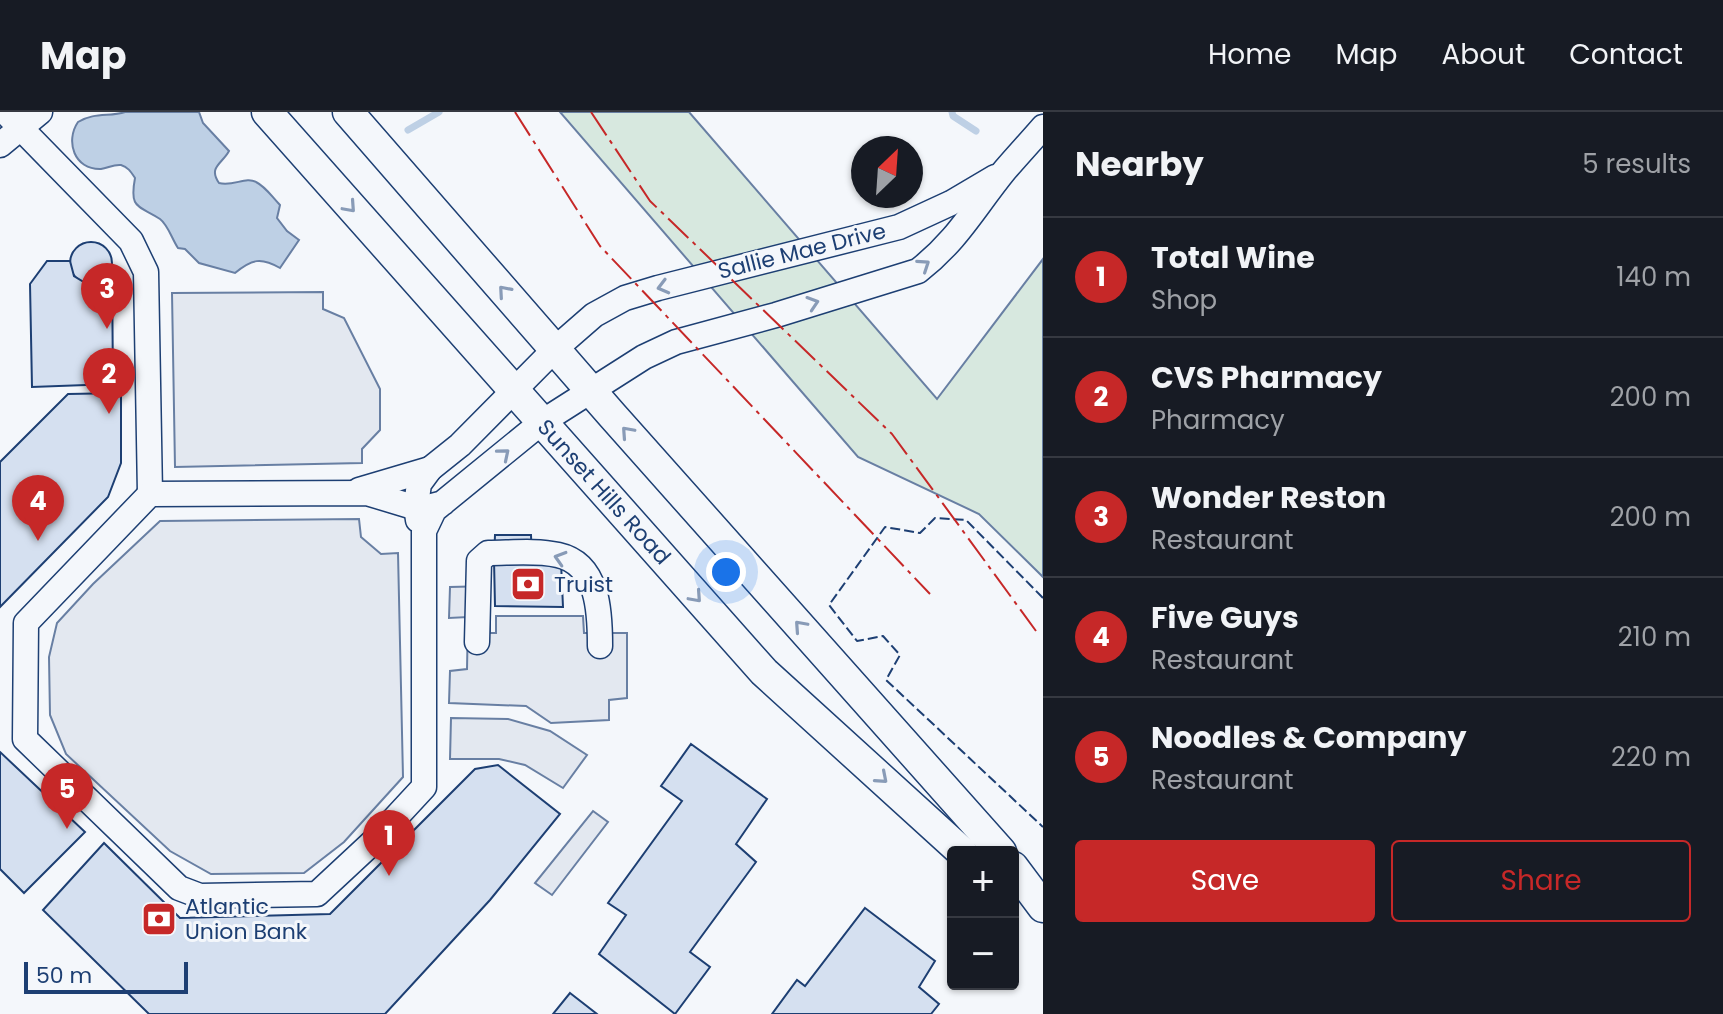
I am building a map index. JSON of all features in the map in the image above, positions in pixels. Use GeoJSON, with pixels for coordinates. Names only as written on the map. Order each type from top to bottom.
{"type":"FeatureCollection","features":[{"type":"Feature","properties":{"kind":"main road","name":"Sunset Hills Road"},"geometry":{"type":"LineString","coordinates":[[267,112],[764,672],[955,846]]}},
{"type":"Feature","properties":{"kind":"main road"},"geometry":{"type":"LineString","coordinates":[[348,112],[590,390],[996,846]]}},
{"type":"Feature","properties":{"kind":"main road"},"geometry":{"type":"LineString","coordinates":[[1019,875],[1043,907]]}},
{"type":"Feature","properties":{"kind":"main road"},"geometry":{"type":"LineString","coordinates":[[1019,898],[1043,915]]}},
{"type":"Feature","properties":{"kind":"street"},"geometry":{"type":"LineString","coordinates":[[0,145],[13,121],[40,112]]}},
{"type":"Feature","properties":{"kind":"street"},"geometry":{"type":"LineString","coordinates":[[13,121],[131,241],[146,272],[150,494],[26,623],[23,669],[25,739],[179,888],[200,896],[317,894],[374,841],[424,787],[424,560],[426,524],[434,510],[542,422],[590,390],[676,342],[918,271],[964,228],[1004,171],[1043,127]]}},
{"type":"Feature","properties":{"kind":"street","name":"Sallie Mae Drive"},"geometry":{"type":"LineString","coordinates":[[430,469],[460,445],[555,349],[594,315],[625,298],[899,227],[926,216],[1004,171]]}},
{"type":"Feature","properties":{"kind":"street"},"geometry":{"type":"LineString","coordinates":[[341,493],[430,469]]}},
{"type":"Feature","properties":{"kind":"street"},"geometry":{"type":"LineString","coordinates":[[424,560],[417,507],[419,484],[430,469]]}},
{"type":"Feature","properties":{"kind":"street"},"geometry":{"type":"LineString","coordinates":[[150,494],[341,493],[375,495],[417,507],[431,508],[443,503]]}},
{"type":"Feature","properties":{"kind":"street"},"geometry":{"type":"LineString","coordinates":[[477,642],[479,561],[488,553],[557,555],[569,559],[582,570],[596,593],[600,608],[600,646]]}},
{"type":"Feature","properties":{"kind":"shaded area"},"geometry":{"type":"Polygon","coordinates":[[[560,112],[689,112],[937,399],[1043,259],[1043,577],[979,514],[858,457],[560,112]]]}},
{"type":"Feature","properties":{"kind":"shaded area"},"geometry":{"type":"Polygon","coordinates":[[[323,292],[323,309],[344,318],[380,389],[380,430],[362,449],[362,463],[175,467],[172,293],[323,292]]]}},
{"type":"Feature","properties":{"kind":"shaded area"},"geometry":{"type":"Polygon","coordinates":[[[359,519],[361,537],[381,554],[398,553],[403,777],[344,842],[304,873],[211,874],[170,851],[66,754],[50,715],[49,657],[57,623],[160,521],[359,519]]]}},
{"type":"Feature","properties":{"kind":"shaded area"},"geometry":{"type":"Polygon","coordinates":[[[490,586],[490,633],[496,633],[496,616],[583,616],[584,633],[627,633],[627,698],[609,700],[609,720],[551,723],[526,706],[449,703],[450,671],[467,669],[468,617],[449,618],[450,587],[490,586]]]}},
{"type":"Feature","properties":{"kind":"shaded area"},"geometry":{"type":"Polygon","coordinates":[[[451,718],[508,719],[550,731],[587,755],[563,788],[525,765],[499,759],[450,759],[451,718]]]}},
{"type":"Feature","properties":{"kind":"shaded area"},"geometry":{"type":"Polygon","coordinates":[[[593,811],[608,822],[552,895],[535,883],[593,811]]]}},
{"type":"Feature","properties":{"kind":"water"},"geometry":{"type":"Polygon","coordinates":[[[125,112],[199,112],[203,123],[229,151],[215,169],[219,183],[252,180],[260,184],[280,205],[277,218],[299,240],[280,268],[257,261],[235,273],[199,263],[185,249],[178,248],[160,219],[137,205],[133,196],[135,178],[127,168],[118,165],[92,168],[78,160],[72,138],[78,122],[125,112]]]}},
{"type":"Feature","properties":{"kind":"building"},"geometry":{"type":"Polygon","coordinates":[[[91,242],[106,248],[112,263],[106,278],[91,284],[76,278],[70,263],[76,248],[91,242]]]}},
{"type":"Feature","properties":{"kind":"building"},"geometry":{"type":"Polygon","coordinates":[[[47,261],[70,261],[74,276],[87,284],[104,280],[112,269],[113,384],[32,387],[30,284],[47,261]]]}},
{"type":"Feature","properties":{"kind":"building"},"geometry":{"type":"Polygon","coordinates":[[[121,393],[121,463],[108,497],[0,607],[0,462],[68,394],[121,393]]]}},
{"type":"Feature","properties":{"kind":"building"},"geometry":{"type":"Polygon","coordinates":[[[495,535],[531,535],[532,562],[494,560],[495,535]]]}},
{"type":"Feature","properties":{"kind":"building","name":"Truist"},"geometry":{"type":"Polygon","coordinates":[[[494,560],[561,562],[563,607],[495,606],[494,560]]]}},
{"type":"Feature","properties":{"kind":"building"},"geometry":{"type":"Polygon","coordinates":[[[691,744],[767,799],[736,844],[756,862],[690,952],[710,967],[675,1014],[599,954],[626,915],[608,903],[682,801],[661,786],[691,744]]]}},
{"type":"Feature","properties":{"kind":"building"},"geometry":{"type":"Polygon","coordinates":[[[0,752],[85,832],[24,893],[0,869],[0,752]]]}},
{"type":"Feature","properties":{"kind":"building"},"geometry":{"type":"Polygon","coordinates":[[[498,765],[560,814],[490,900],[385,1014],[149,1014],[43,910],[104,843],[180,918],[330,914],[475,769],[498,765]]]}},
{"type":"Feature","properties":{"kind":"building"},"geometry":{"type":"Polygon","coordinates":[[[865,908],[935,961],[919,987],[939,1004],[931,1014],[772,1014],[797,980],[805,986],[865,908]]]}},
{"type":"Feature","properties":{"kind":"building"},"geometry":{"type":"Polygon","coordinates":[[[570,993],[597,1014],[553,1014],[570,993]]]}},
{"type":"Feature","properties":{"kind":"waterway"},"geometry":{"type":"LineString","coordinates":[[408,130],[439,112]]}},
{"type":"Feature","properties":{"kind":"waterway"},"geometry":{"type":"LineString","coordinates":[[952,112],[953,116],[976,131]]}},
{"type":"Feature","properties":{"kind":"fence"},"geometry":{"type":"LineString","coordinates":[[1043,598],[966,520],[935,518],[920,533],[885,527],[829,605],[857,641],[883,636],[900,655],[886,680],[1043,827]]}},
{"type":"Feature","properties":{"kind":"power"},"geometry":{"type":"LineString","coordinates":[[515,112],[600,246],[930,594]]}},
{"type":"Feature","properties":{"kind":"power"},"geometry":{"type":"LineString","coordinates":[[591,112],[650,201],[892,434],[1036,631]]}},
{"type":"Feature","properties":{"kind":"place","name":"Wonder Reston"},"geometry":{"type":"Point","coordinates":[107,329]}},
{"type":"Feature","properties":{"kind":"place","name":"CVS Pharmacy"},"geometry":{"type":"Point","coordinates":[109,414]}},
{"type":"Feature","properties":{"kind":"place","name":"Five Guys"},"geometry":{"type":"Point","coordinates":[38,541]}},
{"type":"Feature","properties":{"kind":"place","name":"Truist"},"geometry":{"type":"Point","coordinates":[528,584]}},
{"type":"Feature","properties":{"kind":"place","name":"Noodles & Company"},"geometry":{"type":"Point","coordinates":[67,829]}},
{"type":"Feature","properties":{"kind":"place","name":"Total Wine"},"geometry":{"type":"Point","coordinates":[389,876]}},
{"type":"Feature","properties":{"kind":"place","name":"Atlantic Union Bank"},"geometry":{"type":"Point","coordinates":[159,919]}}]}
